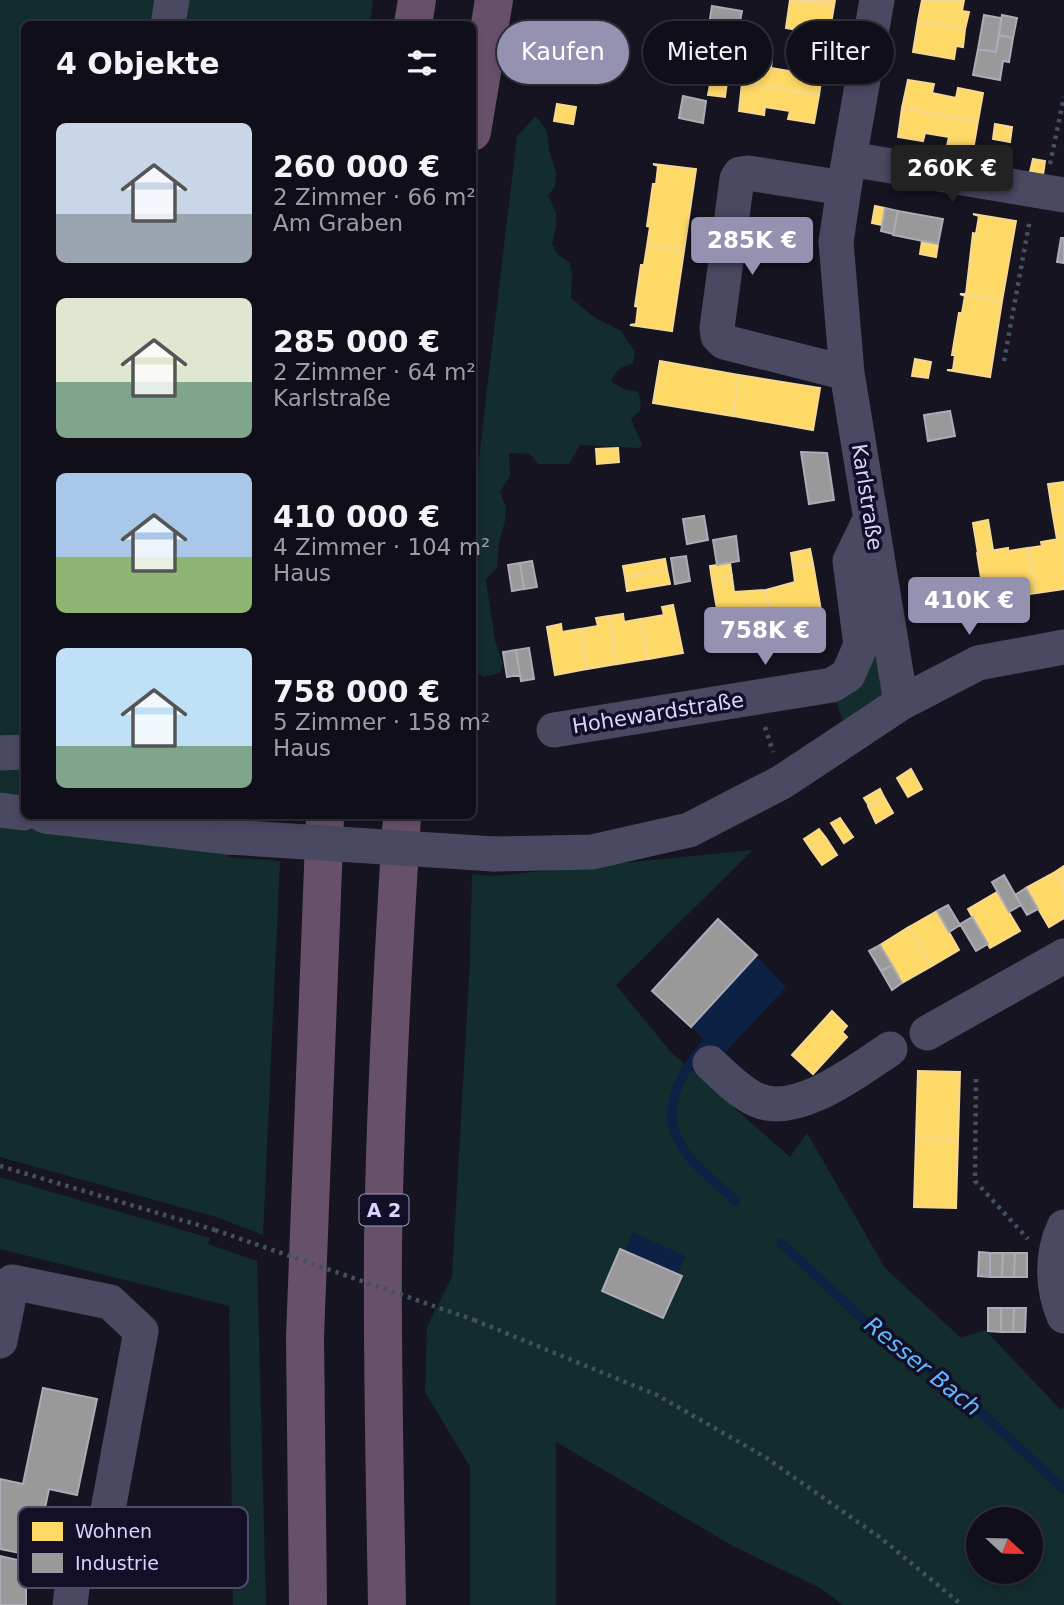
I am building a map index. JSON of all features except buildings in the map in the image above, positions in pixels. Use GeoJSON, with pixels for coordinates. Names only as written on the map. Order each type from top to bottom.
{"type":"FeatureCollection","features":[{"type":"Feature","properties":{"kind":"highway"},"geometry":{"type":"LineString","coordinates":[[414,21],[417,0]]}},
{"type":"Feature","properties":{"kind":"highway"},"geometry":{"type":"LineString","coordinates":[[476,108],[494,0]]}},
{"type":"Feature","properties":{"kind":"highway"},"geometry":{"type":"LineString","coordinates":[[309,1605],[305,1338],[325,819]]}},
{"type":"Feature","properties":{"kind":"highway","name":"A 2"},"geometry":{"type":"LineString","coordinates":[[387,1605],[383,1243],[391,1002],[402,819]]}},
{"type":"Feature","properties":{"kind":"street"},"geometry":{"type":"LineString","coordinates":[[168,21],[172,0]]}},
{"type":"Feature","properties":{"kind":"street","name":"Karlstraße"},"geometry":{"type":"LineString","coordinates":[[877,0],[836,242],[847,373],[901,703]]}},
{"type":"Feature","properties":{"kind":"street"},"geometry":{"type":"LineString","coordinates":[[847,373],[724,342],[718,336],[737,178],[740,174],[847,174],[1048,192]]}},
{"type":"Feature","properties":{"kind":"street","name":"Hohewardstraße"},"geometry":{"type":"LineString","coordinates":[[554,730],[832,685],[848,675],[861,645],[850,561],[870,520]]}},
{"type":"Feature","properties":{"kind":"street"},"geometry":{"type":"LineString","coordinates":[[71,819],[229,837],[494,854],[592,852],[689,830],[782,782],[901,703],[978,663],[1064,648]]}},
{"type":"Feature","properties":{"kind":"street"},"geometry":{"type":"LineString","coordinates":[[0,753],[21,752]]}},
{"type":"Feature","properties":{"kind":"street"},"geometry":{"type":"LineString","coordinates":[[0,810],[21,813]]}},
{"type":"Feature","properties":{"kind":"street"},"geometry":{"type":"LineString","coordinates":[[927,1033],[1064,956]]}},
{"type":"Feature","properties":{"kind":"street"},"geometry":{"type":"LineString","coordinates":[[710,1063],[758,1101],[787,1104],[820,1094],[890,1049]]}},
{"type":"Feature","properties":{"kind":"street"},"geometry":{"type":"LineString","coordinates":[[1064,1227],[1057,1241],[1054,1268],[1056,1292],[1064,1315]]}},
{"type":"Feature","properties":{"kind":"street"},"geometry":{"type":"LineString","coordinates":[[0,1340],[12,1282],[110,1302],[141,1331],[109,1507]]}},
{"type":"Feature","properties":{"kind":"path"},"geometry":{"type":"LineString","coordinates":[[1004,361],[1048,192],[1064,97]]}},
{"type":"Feature","properties":{"kind":"path"},"geometry":{"type":"LineString","coordinates":[[756,696],[782,782]]}},
{"type":"Feature","properties":{"kind":"path"},"geometry":{"type":"LineString","coordinates":[[976,1079],[975,1181],[1054,1268]]}},
{"type":"Feature","properties":{"kind":"path"},"geometry":{"type":"LineString","coordinates":[[0,1166],[215,1230],[474,1320],[657,1395],[765,1457],[881,1539],[962,1605]]}},
{"type":"Feature","properties":{"kind":"green space"},"geometry":{"type":"Polygon","coordinates":[[[0,0],[373,0],[370,21],[21,21],[21,807],[0,804],[0,0]]]}},
{"type":"Feature","properties":{"kind":"green space"},"geometry":{"type":"Polygon","coordinates":[[[536,116],[547,131],[556,173],[555,187],[548,195],[556,213],[552,244],[558,255],[570,263],[571,298],[594,317],[621,331],[635,352],[633,364],[619,369],[611,381],[623,389],[638,392],[641,400],[640,411],[631,419],[642,444],[640,448],[580,445],[569,464],[538,464],[530,454],[509,453],[510,475],[500,492],[506,507],[497,567],[486,580],[495,641],[503,664],[500,673],[484,677],[476,673],[476,483],[517,136],[536,116]]]}},
{"type":"Feature","properties":{"kind":"green space"},"geometry":{"type":"Polygon","coordinates":[[[862,587],[886,696],[844,724],[833,693],[862,587]]]}},
{"type":"Feature","properties":{"kind":"green space"},"geometry":{"type":"Polygon","coordinates":[[[0,821],[228,845],[228,857],[280,861],[263,1235],[216,1217],[0,1157],[0,821]]]}},
{"type":"Feature","properties":{"kind":"green space"},"geometry":{"type":"Polygon","coordinates":[[[753,850],[616,985],[670,1051],[790,1157],[807,1133],[885,1268],[961,1338],[985,1330],[1061,1410],[1064,1407],[1064,1605],[843,1605],[820,1588],[733,1546],[556,1442],[556,1605],[470,1605],[470,1467],[425,1392],[427,1327],[452,1277],[470,961],[472,874],[493,876],[753,850]]]}},
{"type":"Feature","properties":{"kind":"green space"},"geometry":{"type":"Polygon","coordinates":[[[0,1177],[210,1238],[208,1244],[257,1261],[266,1605],[233,1605],[233,1588],[248,1588],[248,1507],[232,1507],[229,1306],[0,1249],[0,1177]]]}},
{"type":"Feature","properties":{"kind":"water"},"geometry":{"type":"Polygon","coordinates":[[[756,956],[786,987],[722,1056],[691,1027],[756,956]]]}},
{"type":"Feature","properties":{"kind":"water"},"geometry":{"type":"Polygon","coordinates":[[[633,1232],[685,1256],[678,1274],[625,1250],[633,1232]]]}},
{"type":"Feature","properties":{"kind":"waterway","name":"Resser Bach"},"geometry":{"type":"LineString","coordinates":[[714,1033],[691,1063],[675,1093],[673,1125],[679,1142],[691,1159],[736,1201]]}},
{"type":"Feature","properties":{"kind":"waterway","name":"Resser Bach"},"geometry":{"type":"LineString","coordinates":[[781,1243],[879,1334],[951,1385],[1064,1489]]}}]}
